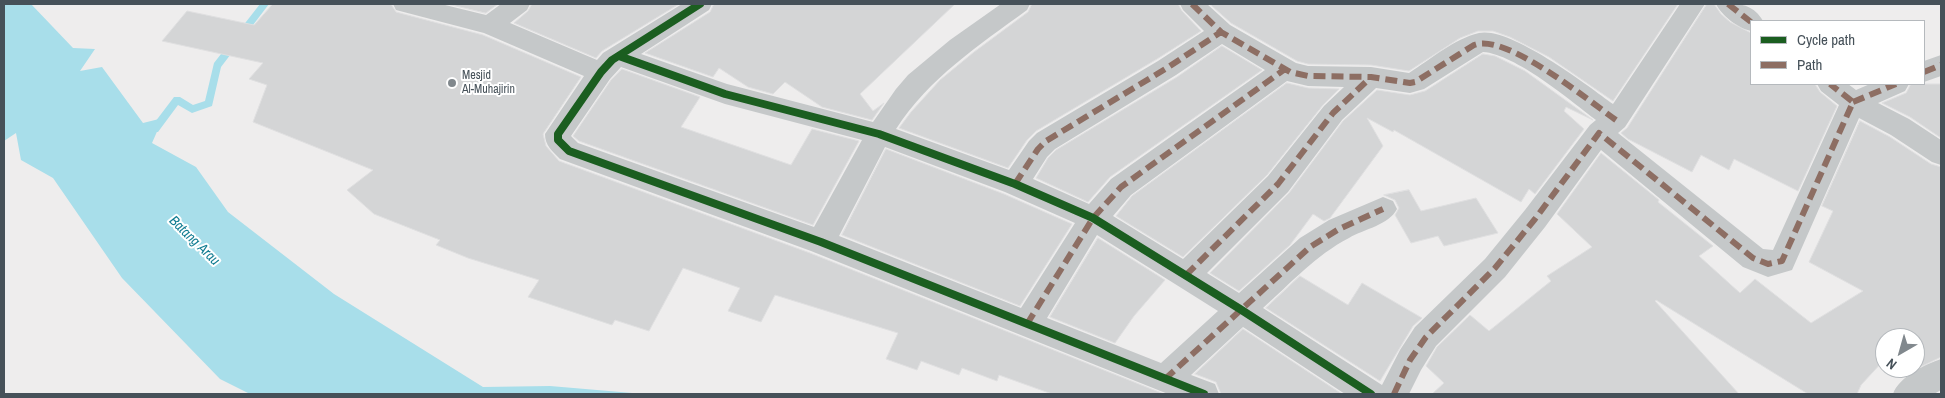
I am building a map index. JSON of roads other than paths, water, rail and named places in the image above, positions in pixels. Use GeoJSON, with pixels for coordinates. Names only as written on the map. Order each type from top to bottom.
{"type":"FeatureCollection","features":[{"type":"Feature","properties":{"kind":"street"},"geometry":{"type":"LineString","coordinates":[[405,4],[490,25],[610,64],[879,134],[1015,184],[1093,218],[1240,309],[1371,394]]}},
{"type":"Feature","properties":{"kind":"street"},"geometry":{"type":"LineString","coordinates":[[490,25],[518,4]]}},
{"type":"Feature","properties":{"kind":"street"},"geometry":{"type":"LineString","coordinates":[[700,4],[610,64],[558,134],[557,138],[563,147],[569,151],[821,242],[1204,394]]}},
{"type":"Feature","properties":{"kind":"street"},"geometry":{"type":"LineString","coordinates":[[821,242],[879,134],[906,96],[925,76],[1018,4]]}},
{"type":"Feature","properties":{"kind":"street"},"geometry":{"type":"LineString","coordinates":[[1192,4],[1221,32],[1285,69],[1308,76],[1371,77],[1404,83],[1415,82],[1474,45],[1488,41],[1514,51],[1567,85],[1608,126],[1745,252],[1761,262],[1776,264],[1782,261],[1853,102],[1894,85]]}},
{"type":"Feature","properties":{"kind":"street"},"geometry":{"type":"LineString","coordinates":[[1394,394],[1409,360],[1428,335],[1492,271],[1510,250],[1608,126],[1693,4]]}},
{"type":"Feature","properties":{"kind":"street"},"geometry":{"type":"LineString","coordinates":[[1728,4],[1750,21]]}},
{"type":"Feature","properties":{"kind":"street"},"geometry":{"type":"LineString","coordinates":[[1015,184],[1038,149],[1046,142],[1167,68],[1221,32]]}},
{"type":"Feature","properties":{"kind":"street"},"geometry":{"type":"LineString","coordinates":[[1925,72],[1941,65]]}},
{"type":"Feature","properties":{"kind":"street"},"geometry":{"type":"LineString","coordinates":[[1028,324],[1093,218],[1117,191],[1285,69]]}},
{"type":"Feature","properties":{"kind":"street"},"geometry":{"type":"LineString","coordinates":[[1186,275],[1278,184],[1333,113],[1371,77]]}},
{"type":"Feature","properties":{"kind":"street"},"geometry":{"type":"LineString","coordinates":[[1831,85],[1853,102],[1900,127],[1941,154]]}},
{"type":"Feature","properties":{"kind":"street"},"geometry":{"type":"LineString","coordinates":[[1165,379],[1310,246],[1339,228],[1383,209]]}},
{"type":"Feature","properties":{"kind":"street"},"geometry":{"type":"LineString","coordinates":[[1908,394],[1941,373]]}},
{"type":"Feature","properties":{"kind":"water","name":"Batang Arau"},"geometry":{"type":"Polygon","coordinates":[[[4,4],[31,4],[73,48],[95,49],[80,71],[102,67],[143,123],[163,118],[152,143],[196,167],[228,212],[334,294],[483,387],[550,386],[644,394],[250,394],[220,379],[122,278],[53,178],[21,160],[16,133],[4,141],[4,4]]]}},
{"type":"Feature","properties":{"kind":"waterway"},"geometry":{"type":"LineString","coordinates":[[155,129],[177,100],[192,109],[209,103],[217,66],[265,4]]}},
{"type":"Feature","properties":{"kind":"place","name":"Mesjid Al-Muhajirin"},"geometry":{"type":"Point","coordinates":[452,83]}}]}
